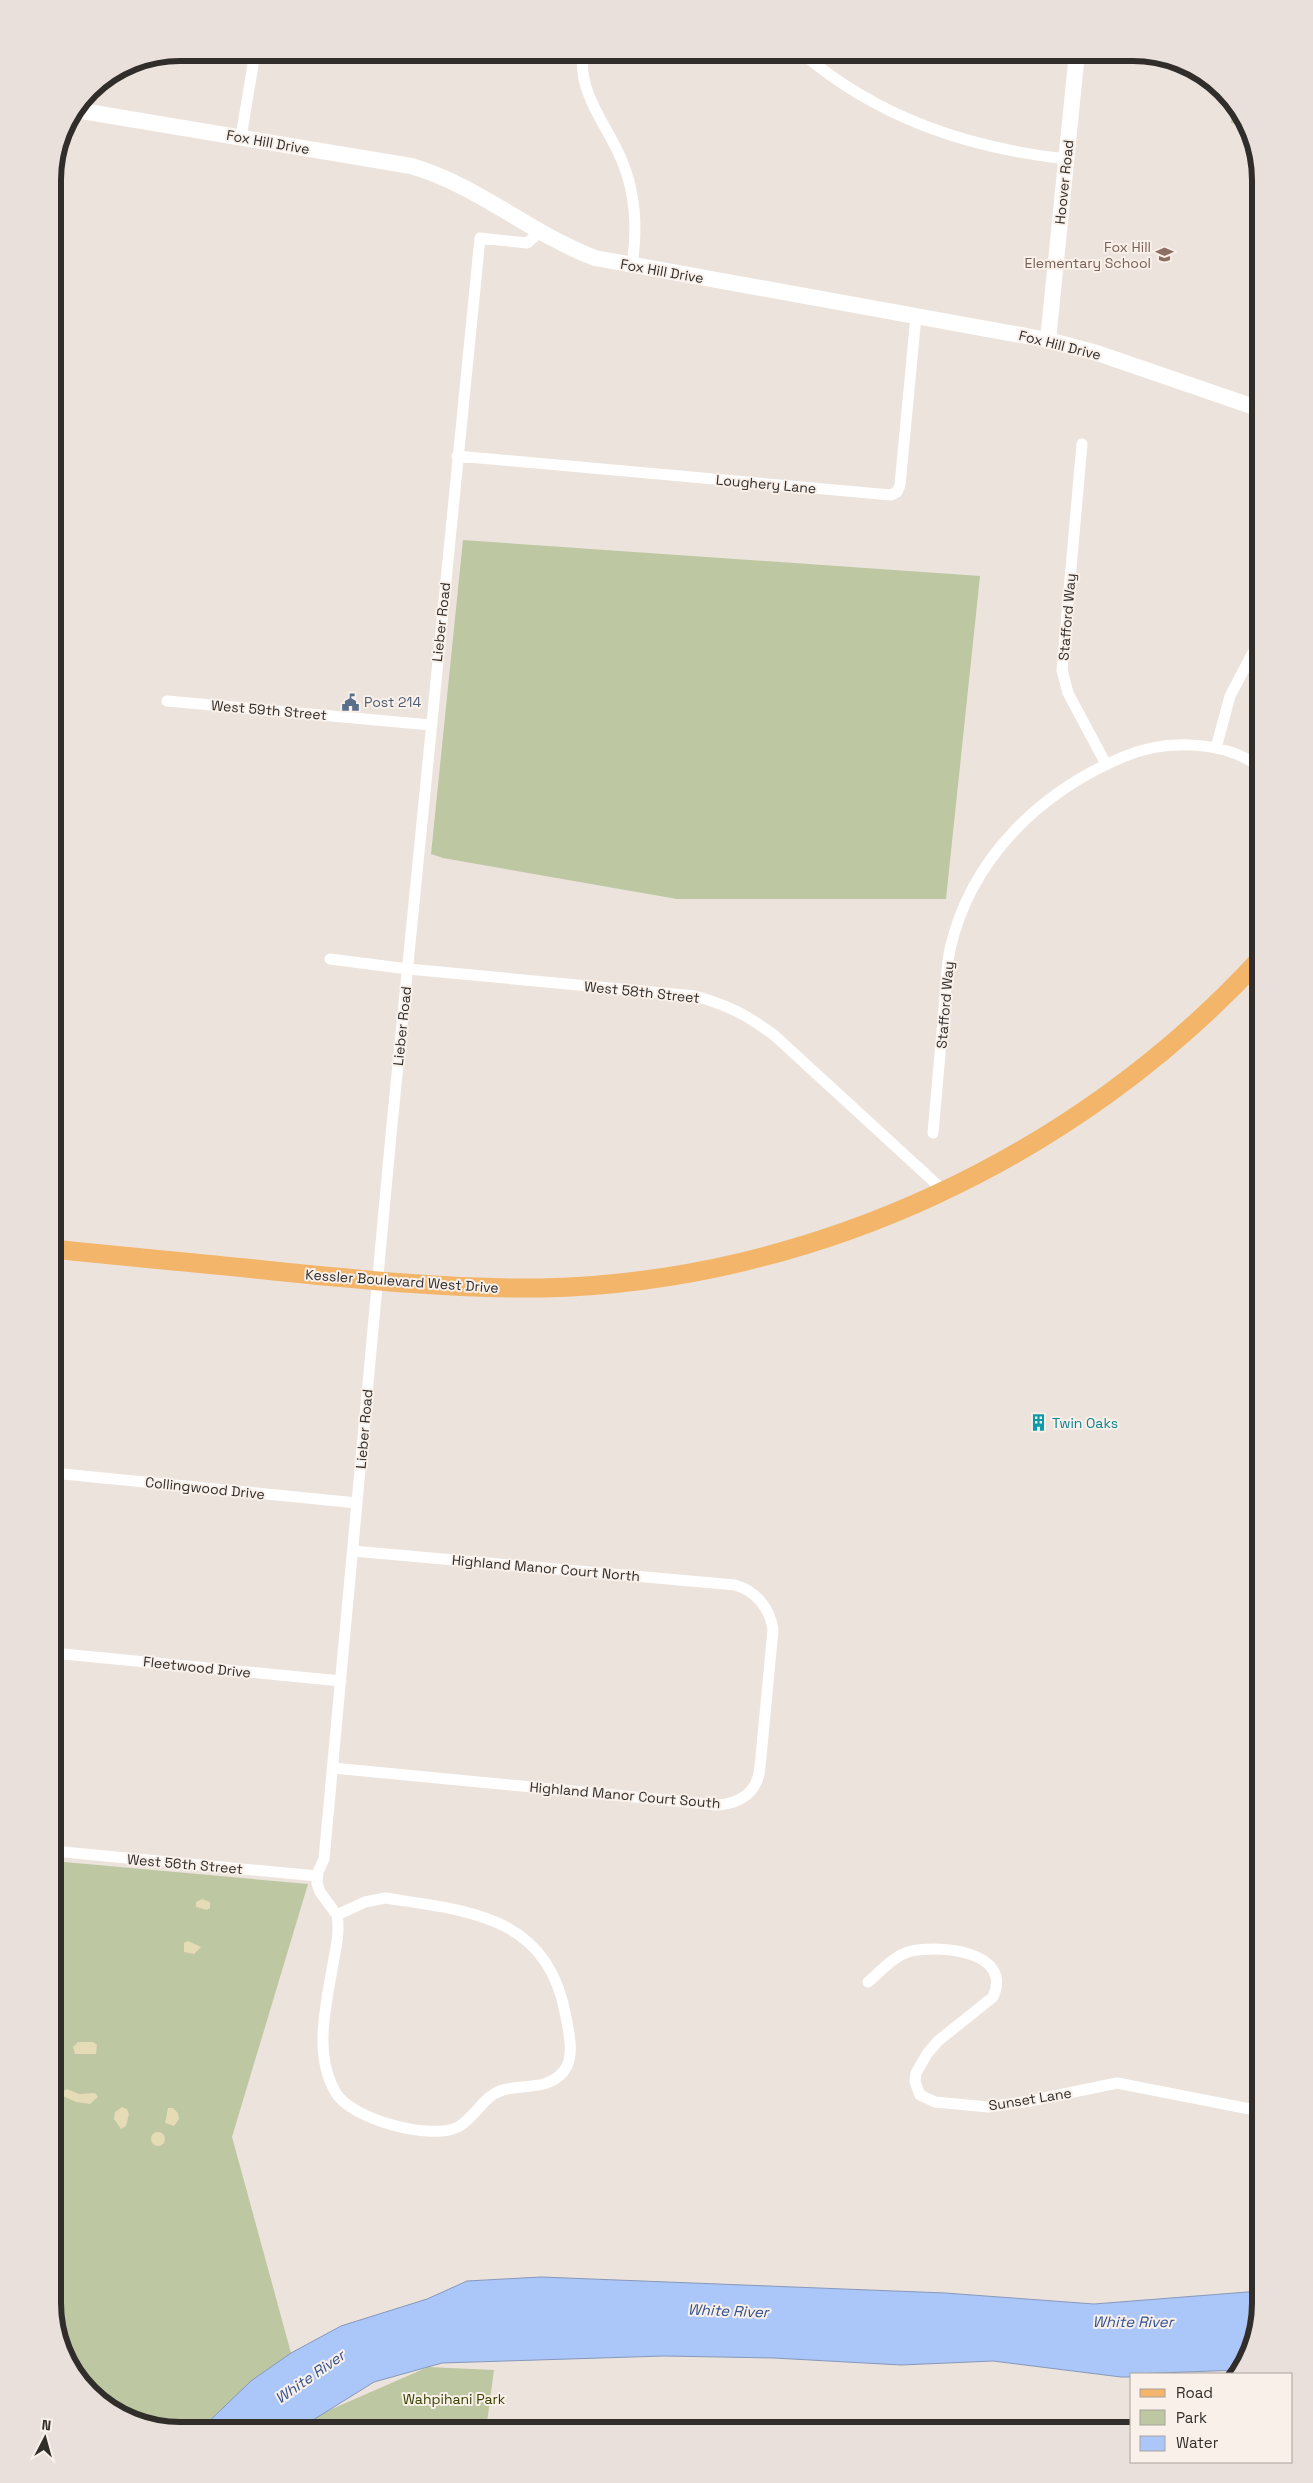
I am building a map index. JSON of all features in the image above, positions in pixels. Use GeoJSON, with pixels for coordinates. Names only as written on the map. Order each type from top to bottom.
{"type":"FeatureCollection","features":[{"type":"Feature","properties":{"kind":"main road","name":"Kessler Boulevard West Drive"},"geometry":{"type":"LineString","coordinates":[[61,1250],[378,1282],[460,1287],[544,1288],[668,1276],[717,1267],[808,1243],[864,1225],[944,1191],[1016,1154],[1107,1096],[1197,1022],[1252,967]]}},
{"type":"Feature","properties":{"kind":"street"},"geometry":{"type":"LineString","coordinates":[[241,137],[252,62]]}},
{"type":"Feature","properties":{"kind":"street"},"geometry":{"type":"LineString","coordinates":[[583,62],[582,74],[587,92],[619,154],[629,183],[635,227],[632,265]]}},
{"type":"Feature","properties":{"kind":"street"},"geometry":{"type":"LineString","coordinates":[[814,62],[860,95],[916,124],[999,149],[1066,159]]}},
{"type":"Feature","properties":{"kind":"street","name":"Hoover Road"},"geometry":{"type":"LineString","coordinates":[[1048,340],[1076,62]]}},
{"type":"Feature","properties":{"kind":"street","name":"Fox Hill Drive"},"geometry":{"type":"LineString","coordinates":[[83,111],[429,171],[459,184],[567,248],[595,258],[1048,340],[1097,353],[1252,406]]}},
{"type":"Feature","properties":{"kind":"street","name":"Lieber Road"},"geometry":{"type":"LineString","coordinates":[[317,1876],[324,1859],[431,725],[480,238],[527,243],[540,232]]}},
{"type":"Feature","properties":{"kind":"street","name":"Loughery Lane"},"geometry":{"type":"LineString","coordinates":[[458,456],[891,496],[897,492],[900,486],[916,316]]}},
{"type":"Feature","properties":{"kind":"street","name":"Stafford Way"},"geometry":{"type":"LineString","coordinates":[[933,1133],[950,952],[968,898],[991,859],[1025,818],[1067,785],[1106,764],[1068,693],[1062,666],[1082,444]]}},
{"type":"Feature","properties":{"kind":"street"},"geometry":{"type":"LineString","coordinates":[[1216,748],[1230,696],[1252,654]]}},
{"type":"Feature","properties":{"kind":"street","name":"West 59th Street"},"geometry":{"type":"LineString","coordinates":[[167,701],[431,725]]}},
{"type":"Feature","properties":{"kind":"street"},"geometry":{"type":"LineString","coordinates":[[1106,764],[1150,749],[1188,745],[1216,748],[1240,755],[1252,762]]}},
{"type":"Feature","properties":{"kind":"street","name":"West 58th Street"},"geometry":{"type":"LineString","coordinates":[[330,959],[408,969],[695,996],[730,1006],[774,1035],[944,1191]]}},
{"type":"Feature","properties":{"kind":"street","name":"Collingwood Drive"},"geometry":{"type":"LineString","coordinates":[[61,1474],[357,1503]]}},
{"type":"Feature","properties":{"kind":"street","name":"Highland Manor Court North"},"geometry":{"type":"LineString","coordinates":[[353,1551],[739,1586]]}},
{"type":"Feature","properties":{"kind":"street","name":"Highland Manor Court South"},"geometry":{"type":"LineString","coordinates":[[333,1768],[718,1805],[741,1800],[754,1788],[759,1775],[773,1630],[764,1605],[754,1595],[739,1586]]}},
{"type":"Feature","properties":{"kind":"street","name":"Fleetwood Drive"},"geometry":{"type":"LineString","coordinates":[[61,1654],[341,1681]]}},
{"type":"Feature","properties":{"kind":"street","name":"West 56th Street"},"geometry":{"type":"LineString","coordinates":[[61,1852],[317,1876]]}},
{"type":"Feature","properties":{"kind":"street"},"geometry":{"type":"LineString","coordinates":[[317,1876],[320,1892],[337,1915],[338,1936],[326,2012],[323,2046],[326,2067],[334,2090],[351,2109],[389,2124],[431,2131],[448,2130],[458,2127],[495,2093],[508,2088],[542,2084],[556,2078],[566,2068],[570,2055],[569,2042],[559,1984],[538,1951],[520,1935],[497,1923],[468,1912],[428,1903],[385,1898],[365,1902],[337,1915]]}},
{"type":"Feature","properties":{"kind":"street","name":"Sunset Lane"},"geometry":{"type":"LineString","coordinates":[[868,1982],[901,1955],[916,1950],[968,1952],[989,1965],[996,1977],[997,1989],[993,1997],[938,2041],[927,2054],[916,2073],[914,2082],[920,2094],[934,2102],[970,2106],[1007,2105],[1116,2083],[1252,2109]]}},
{"type":"Feature","properties":{"kind":"green space"},"geometry":{"type":"Polygon","coordinates":[[[1232,115],[1237,123],[1231,123],[1232,115]]]}},
{"type":"Feature","properties":{"kind":"green space"},"geometry":{"type":"Polygon","coordinates":[[[463,540],[980,576],[946,899],[677,899],[443,858],[431,854],[463,540]]]}},
{"type":"Feature","properties":{"kind":"green space"},"geometry":{"type":"Polygon","coordinates":[[[61,1862],[308,1884],[232,2137],[291,2353],[251,2381],[209,2421],[157,2419],[142,2415],[114,2402],[81,2369],[70,2348],[65,2334],[61,2303],[61,1862]]]}},
{"type":"Feature","properties":{"kind":"green space","name":"Wahpihani Park"},"geometry":{"type":"Polygon","coordinates":[[[428,2367],[494,2370],[487,2421],[309,2421],[325,2412],[428,2367]]]}},
{"type":"Feature","properties":{"kind":"sand"},"geometry":{"type":"Polygon","coordinates":[[[202,1899],[210,1902],[210,1908],[207,1910],[196,1907],[196,1902],[202,1899]]]}},
{"type":"Feature","properties":{"kind":"sand"},"geometry":{"type":"Polygon","coordinates":[[[188,1941],[201,1947],[194,1954],[184,1952],[184,1943],[188,1941]]]}},
{"type":"Feature","properties":{"kind":"sand"},"geometry":{"type":"Polygon","coordinates":[[[78,2042],[93,2042],[97,2045],[96,2054],[75,2054],[73,2047],[78,2042]]]}},
{"type":"Feature","properties":{"kind":"sand"},"geometry":{"type":"Polygon","coordinates":[[[67,2089],[79,2094],[95,2093],[98,2097],[90,2104],[76,2102],[63,2096],[63,2091],[67,2089]]]}},
{"type":"Feature","properties":{"kind":"sand"},"geometry":{"type":"Polygon","coordinates":[[[122,2107],[127,2109],[129,2114],[126,2126],[121,2129],[114,2119],[115,2112],[122,2107]]]}},
{"type":"Feature","properties":{"kind":"sand"},"geometry":{"type":"Polygon","coordinates":[[[168,2108],[173,2108],[178,2113],[179,2119],[174,2126],[165,2123],[168,2108]]]}},
{"type":"Feature","properties":{"kind":"sand"},"geometry":{"type":"Polygon","coordinates":[[[155,2132],[161,2132],[165,2139],[161,2146],[155,2146],[151,2142],[151,2136],[155,2132]]]}},
{"type":"Feature","properties":{"kind":"water","name":"White River"},"geometry":{"type":"Polygon","coordinates":[[[541,2277],[945,2293],[1094,2304],[1252,2292],[1252,2303],[1251,2318],[1245,2341],[1231,2370],[1130,2373],[1130,2377],[1121,2377],[993,2361],[901,2365],[774,2358],[664,2356],[442,2363],[374,2382],[310,2421],[209,2421],[251,2381],[291,2353],[341,2326],[427,2299],[467,2281],[541,2277]]]}},
{"type":"Feature","properties":{"kind":"place","name":"Fox Hill Elementary School"},"geometry":{"type":"Point","coordinates":[1165,255]}},
{"type":"Feature","properties":{"kind":"place","name":"Post 214"},"geometry":{"type":"Point","coordinates":[350,702]}},
{"type":"Feature","properties":{"kind":"place","name":"Twin Oaks"},"geometry":{"type":"Point","coordinates":[1038,1423]}}]}
